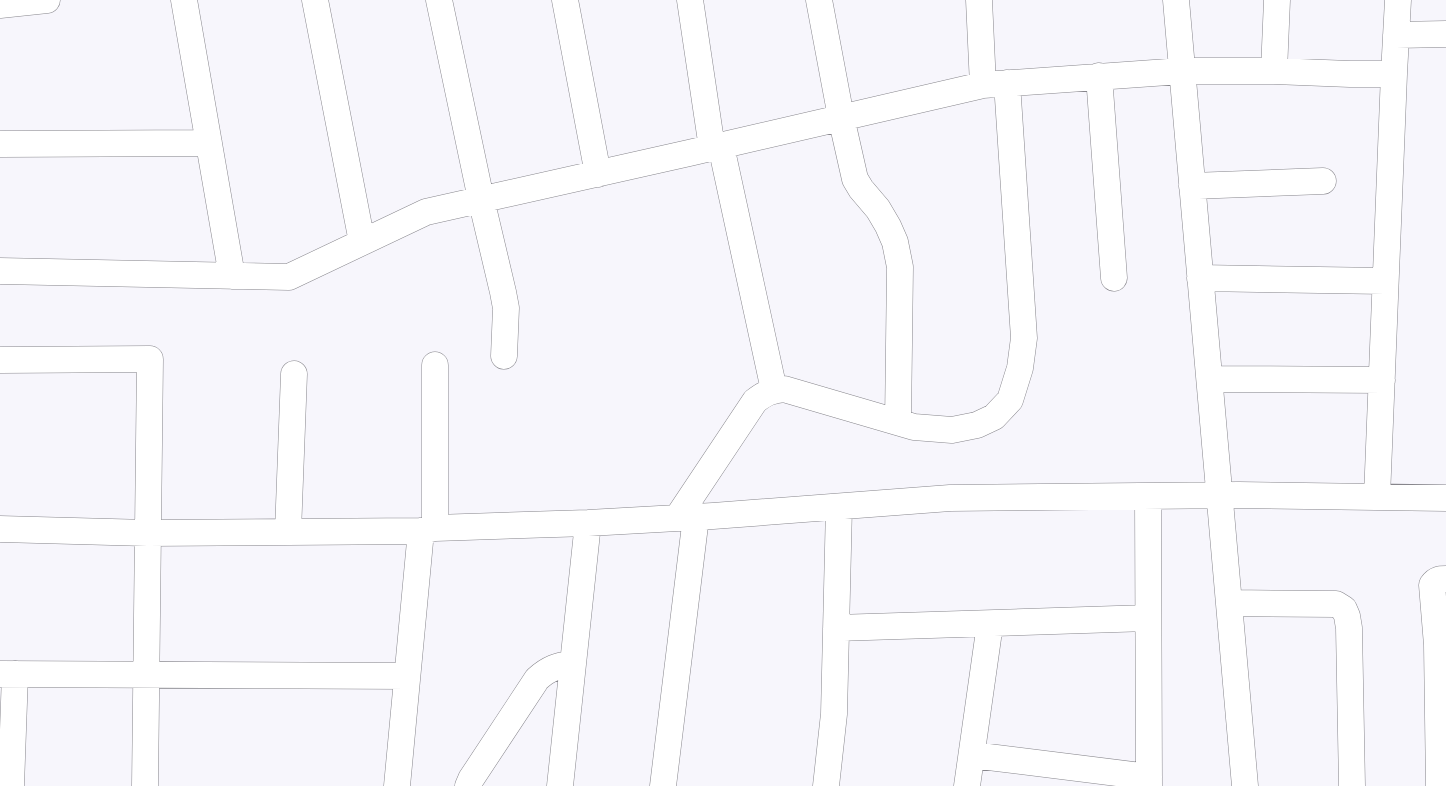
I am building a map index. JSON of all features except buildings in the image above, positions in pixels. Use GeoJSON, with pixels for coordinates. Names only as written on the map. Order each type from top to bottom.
{"type":"FeatureCollection","features":[{"type":"Feature","properties":{"kind":"street"},"geometry":{"type":"LineString","coordinates":[[0,5],[47,0]]}},
{"type":"Feature","properties":{"kind":"street"},"geometry":{"type":"LineString","coordinates":[[184,0],[232,276]]}},
{"type":"Feature","properties":{"kind":"street"},"geometry":{"type":"LineString","coordinates":[[315,0],[362,242]]}},
{"type":"Feature","properties":{"kind":"street"},"geometry":{"type":"LineString","coordinates":[[439,0],[481,199],[504,291],[506,308],[504,356]]}},
{"type":"Feature","properties":{"kind":"street"},"geometry":{"type":"LineString","coordinates":[[565,0],[598,174]]}},
{"type":"Feature","properties":{"kind":"street"},"geometry":{"type":"LineString","coordinates":[[690,0],[717,147],[774,390]]}},
{"type":"Feature","properties":{"kind":"street"},"geometry":{"type":"LineString","coordinates":[[819,0],[855,179],[888,226],[895,242],[900,267],[898,422]]}},
{"type":"Feature","properties":{"kind":"street"},"geometry":{"type":"LineString","coordinates":[[663,786],[687,518],[755,400],[774,390],[784,389],[914,427],[952,430],[977,425],[994,417],[1010,400],[1020,368],[1024,338],[995,84],[979,0]]}},
{"type":"Feature","properties":{"kind":"street"},"geometry":{"type":"LineString","coordinates":[[1176,0],[1245,786]]}},
{"type":"Feature","properties":{"kind":"street"},"geometry":{"type":"LineString","coordinates":[[1274,71],[1277,0]]}},
{"type":"Feature","properties":{"kind":"street"},"geometry":{"type":"LineString","coordinates":[[1377,497],[1398,0]]}},
{"type":"Feature","properties":{"kind":"street"},"geometry":{"type":"LineString","coordinates":[[1396,35],[1446,34]]}},
{"type":"Feature","properties":{"kind":"street"},"geometry":{"type":"LineString","coordinates":[[0,271],[289,277],[426,212],[995,84],[1182,71],[1394,74]]}},
{"type":"Feature","properties":{"kind":"street"},"geometry":{"type":"LineString","coordinates":[[1099,76],[1114,278]]}},
{"type":"Feature","properties":{"kind":"street"},"geometry":{"type":"LineString","coordinates":[[0,144],[209,143]]}},
{"type":"Feature","properties":{"kind":"street"},"geometry":{"type":"LineString","coordinates":[[1192,186],[1323,181]]}},
{"type":"Feature","properties":{"kind":"street"},"geometry":{"type":"LineString","coordinates":[[1200,278],[1385,281]]}},
{"type":"Feature","properties":{"kind":"street"},"geometry":{"type":"LineString","coordinates":[[0,360],[150,359],[145,786]]}},
{"type":"Feature","properties":{"kind":"street"},"geometry":{"type":"LineString","coordinates":[[398,786],[407,676],[428,529],[435,366]]}},
{"type":"Feature","properties":{"kind":"street"},"geometry":{"type":"LineString","coordinates":[[288,532],[294,374]]}},
{"type":"Feature","properties":{"kind":"street"},"geometry":{"type":"LineString","coordinates":[[1210,379],[1382,380]]}},
{"type":"Feature","properties":{"kind":"street"},"geometry":{"type":"LineString","coordinates":[[0,529],[148,533],[428,529],[687,518],[950,498],[1220,495],[1446,498]]}},
{"type":"Feature","properties":{"kind":"street"},"geometry":{"type":"LineString","coordinates":[[972,755],[1149,781],[1148,496]]}},
{"type":"Feature","properties":{"kind":"street"},"geometry":{"type":"LineString","coordinates":[[826,786],[834,714],[839,507]]}},
{"type":"Feature","properties":{"kind":"street"},"geometry":{"type":"LineString","coordinates":[[560,786],[588,523]]}},
{"type":"Feature","properties":{"kind":"street"},"geometry":{"type":"LineString","coordinates":[[1439,786],[1441,645],[1432,585],[1439,579],[1446,579]]}},
{"type":"Feature","properties":{"kind":"street"},"geometry":{"type":"LineString","coordinates":[[1230,603],[1336,604],[1344,609],[1349,628],[1352,786]]}},
{"type":"Feature","properties":{"kind":"street"},"geometry":{"type":"LineString","coordinates":[[836,628],[1148,618]]}},
{"type":"Feature","properties":{"kind":"street"},"geometry":{"type":"LineString","coordinates":[[967,786],[990,624]]}},
{"type":"Feature","properties":{"kind":"street"},"geometry":{"type":"LineString","coordinates":[[468,786],[537,679],[547,670],[573,663]]}},
{"type":"Feature","properties":{"kind":"street"},"geometry":{"type":"LineString","coordinates":[[11,786],[8,674],[407,676]]}}]}
